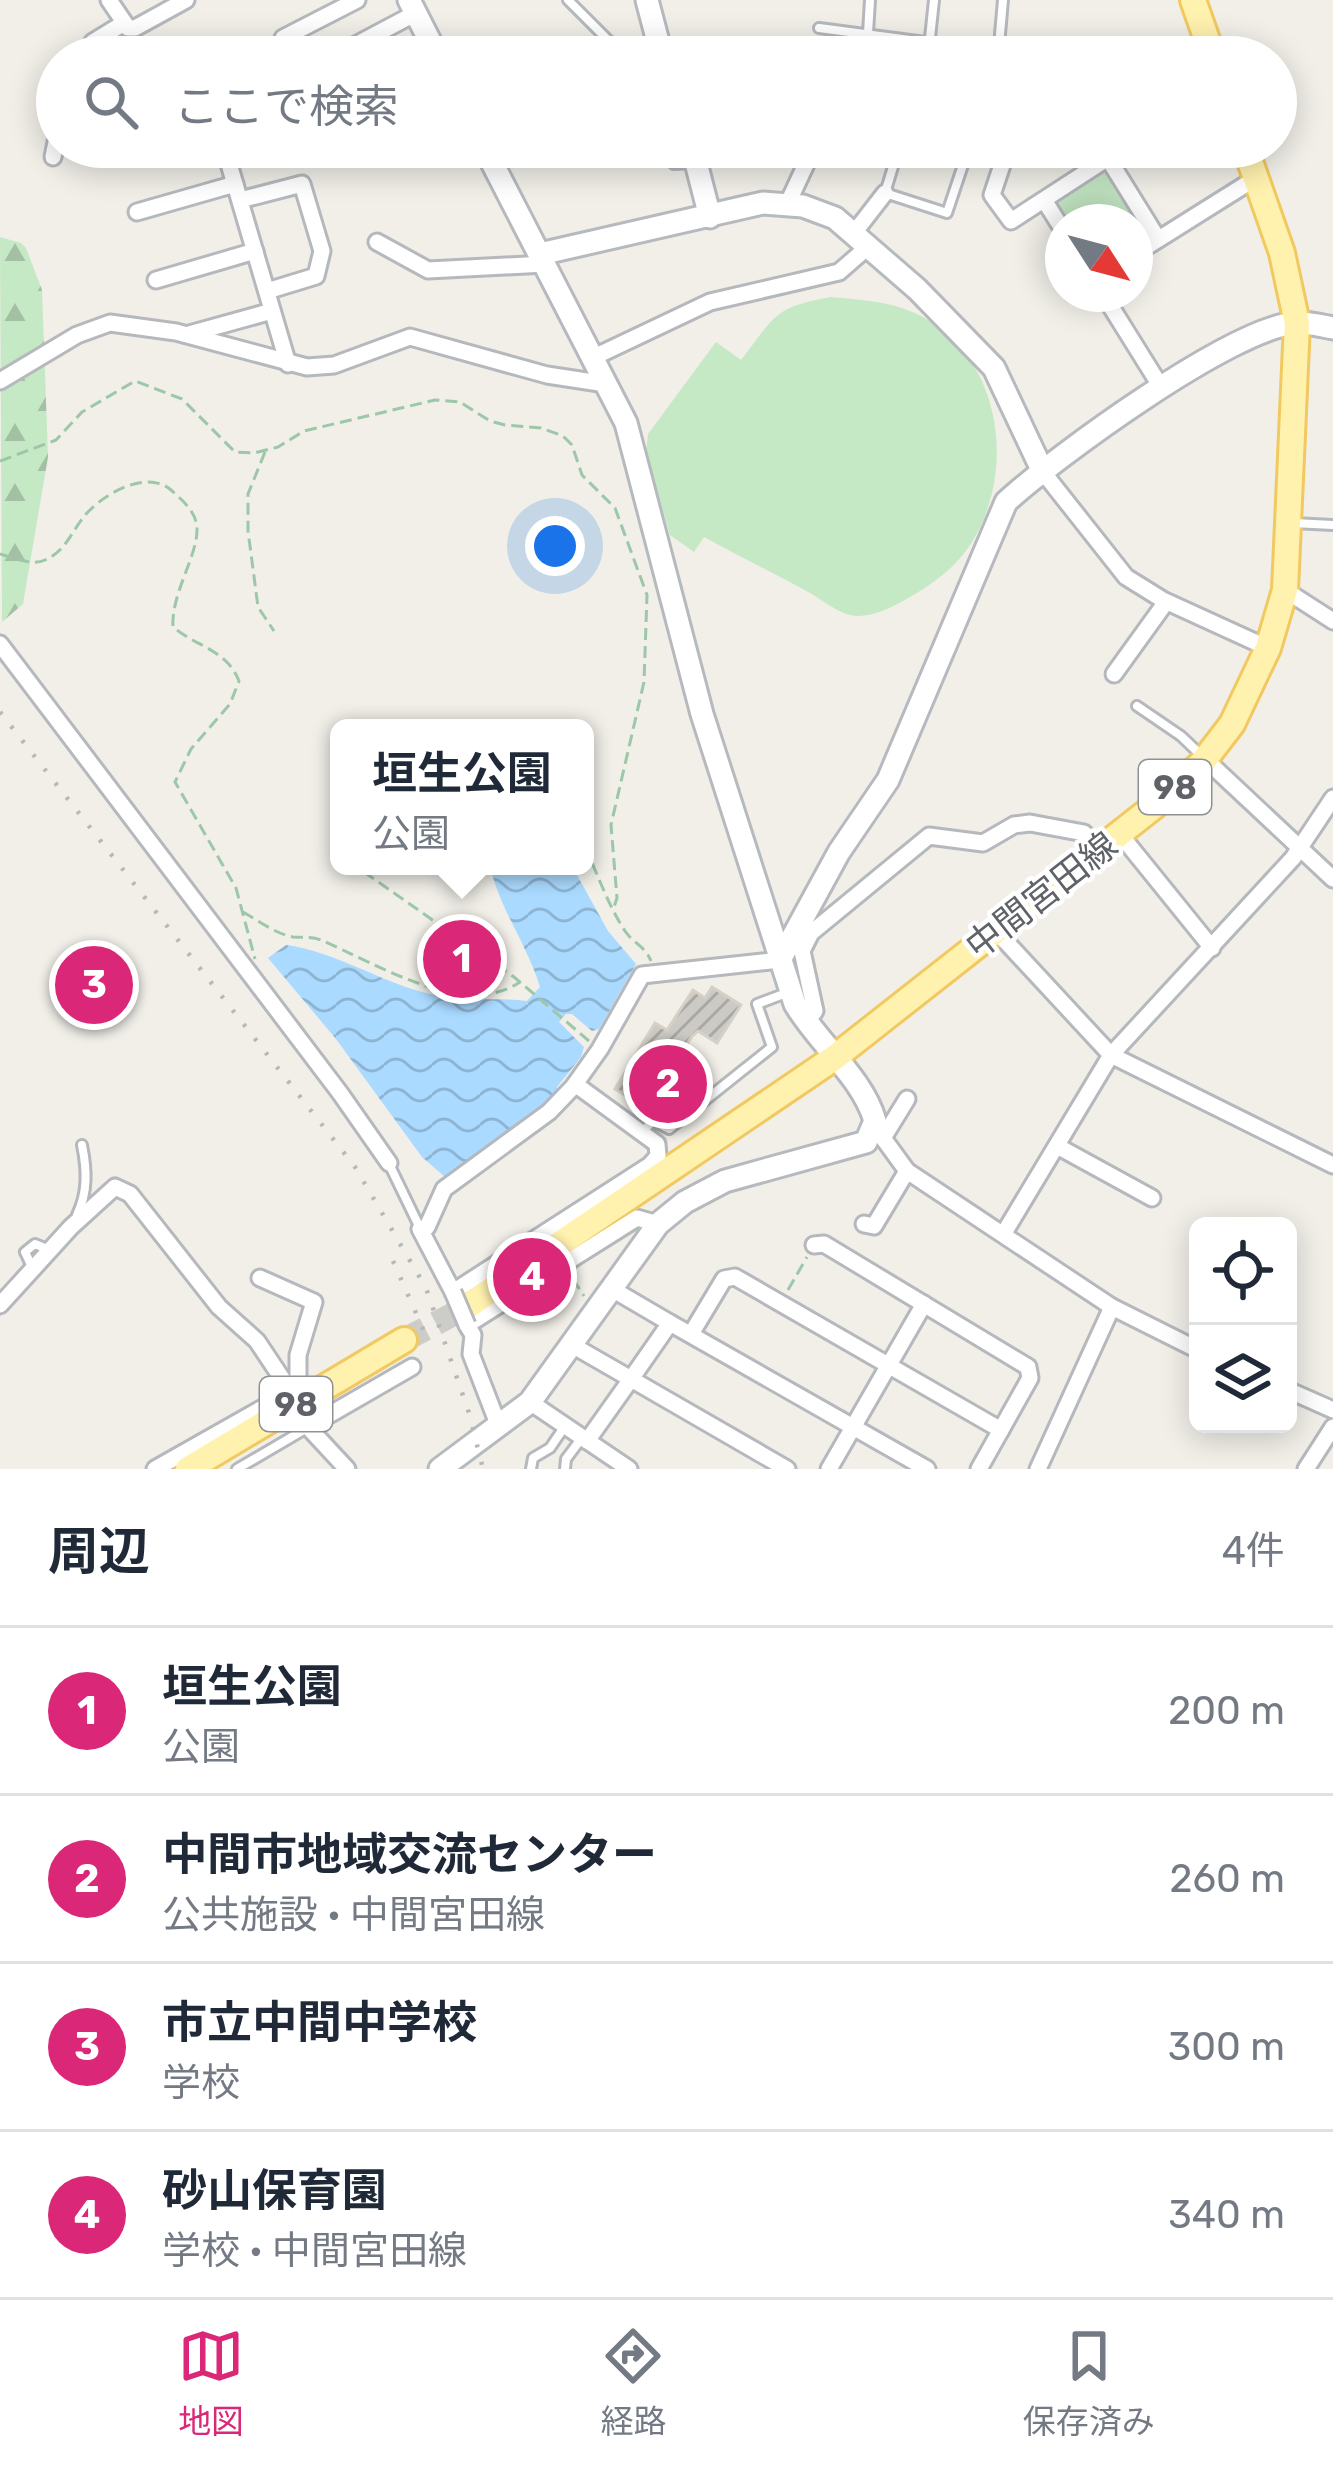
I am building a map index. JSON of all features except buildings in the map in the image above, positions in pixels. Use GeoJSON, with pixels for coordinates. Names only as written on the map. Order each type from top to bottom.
{"type":"FeatureCollection","features":[{"type":"Feature","properties":{"kind":"main road"},"geometry":{"type":"LineString","coordinates":[[1193,0],[1206,36]]}},
{"type":"Feature","properties":{"kind":"main road","name":"中間宮田線"},"geometry":{"type":"LineString","coordinates":[[462,1308],[834,1058],[1119,833],[1205,759],[1232,724],[1268,648],[1285,590],[1297,323],[1282,253],[1252,168]]}},
{"type":"Feature","properties":{"kind":"main road","name":"98"},"geometry":{"type":"LineString","coordinates":[[188,1469],[404,1340]]}},
{"type":"Feature","properties":{"kind":"street"},"geometry":{"type":"LineString","coordinates":[[110,0],[128,28],[186,0]]}},
{"type":"Feature","properties":{"kind":"street"},"geometry":{"type":"LineString","coordinates":[[287,36],[357,0]]}},
{"type":"Feature","properties":{"kind":"street"},"geometry":{"type":"LineString","coordinates":[[647,0],[656,36]]}},
{"type":"Feature","properties":{"kind":"street"},"geometry":{"type":"LineString","coordinates":[[367,36],[413,6],[428,36]]}},
{"type":"Feature","properties":{"kind":"street"},"geometry":{"type":"LineString","coordinates":[[102,36],[124,22]]}},
{"type":"Feature","properties":{"kind":"street"},"geometry":{"type":"LineString","coordinates":[[230,168],[288,364]]}},
{"type":"Feature","properties":{"kind":"street"},"geometry":{"type":"LineString","coordinates":[[495,168],[626,422],[702,715],[780,960],[806,1023],[872,1110],[878,1134],[907,1172],[1112,1307],[1189,1346]]}},
{"type":"Feature","properties":{"kind":"street"},"geometry":{"type":"LineString","coordinates":[[698,168],[710,217]]}},
{"type":"Feature","properties":{"kind":"street"},"geometry":{"type":"LineString","coordinates":[[787,205],[804,168]]}},
{"type":"Feature","properties":{"kind":"street"},"geometry":{"type":"LineString","coordinates":[[1000,168],[992,195],[1010,221],[1086,168]]}},
{"type":"Feature","properties":{"kind":"street"},"geometry":{"type":"LineString","coordinates":[[1114,168],[1158,239]]}},
{"type":"Feature","properties":{"kind":"street"},"geometry":{"type":"LineString","coordinates":[[1153,242],[1256,178]]}},
{"type":"Feature","properties":{"kind":"street"},"geometry":{"type":"LineString","coordinates":[[136,212],[302,184],[322,251],[316,276],[266,291]]}},
{"type":"Feature","properties":{"kind":"street"},"geometry":{"type":"LineString","coordinates":[[592,358],[710,302],[838,272],[862,239],[884,193]]}},
{"type":"Feature","properties":{"kind":"street"},"geometry":{"type":"LineString","coordinates":[[1044,200],[1047,204]]}},
{"type":"Feature","properties":{"kind":"street"},"geometry":{"type":"LineString","coordinates":[[377,242],[428,270],[543,259],[763,203],[802,206],[835,218],[994,368],[1043,472],[1114,566],[1166,602],[1268,648]]}},
{"type":"Feature","properties":{"kind":"street"},"geometry":{"type":"LineString","coordinates":[[156,280],[255,251]]}},
{"type":"Feature","properties":{"kind":"street"},"geometry":{"type":"LineString","coordinates":[[186,335],[272,310]]}},
{"type":"Feature","properties":{"kind":"street"},"geometry":{"type":"LineString","coordinates":[[1114,312],[1161,387]]}},
{"type":"Feature","properties":{"kind":"street"},"geometry":{"type":"LineString","coordinates":[[0,381],[77,335],[110,323],[186,335],[288,364],[334,365],[410,337],[547,374],[606,384]]}},
{"type":"Feature","properties":{"kind":"street"},"geometry":{"type":"LineString","coordinates":[[780,960],[839,852],[888,780],[1006,502],[1161,387],[1252,338],[1297,323],[1333,328]]}},
{"type":"Feature","properties":{"kind":"street"},"geometry":{"type":"LineString","coordinates":[[1285,590],[1333,621]]}},
{"type":"Feature","properties":{"kind":"street"},"geometry":{"type":"LineString","coordinates":[[1114,674],[1166,602]]}},
{"type":"Feature","properties":{"kind":"street"},"geometry":{"type":"LineString","coordinates":[[0,644],[388,1163]]}},
{"type":"Feature","properties":{"kind":"street"},"geometry":{"type":"LineString","coordinates":[[1205,759],[1333,879]]}},
{"type":"Feature","properties":{"kind":"street"},"geometry":{"type":"LineString","coordinates":[[1004,1233],[1111,1055],[1300,849],[1333,798]]}},
{"type":"Feature","properties":{"kind":"street"},"geometry":{"type":"LineString","coordinates":[[806,1023],[815,1012],[802,951],[811,933],[916,843],[929,836],[982,844],[1014,825],[1030,823],[1084,833],[1097,850]]}},
{"type":"Feature","properties":{"kind":"street"},"geometry":{"type":"LineString","coordinates":[[1119,833],[1212,948]]}},
{"type":"Feature","properties":{"kind":"street"},"geometry":{"type":"LineString","coordinates":[[996,931],[1111,1055],[1333,1165]]}},
{"type":"Feature","properties":{"kind":"street"},"geometry":{"type":"LineString","coordinates":[[498,1424],[470,1354],[473,1336],[462,1308],[420,1228],[427,1226],[444,1189],[549,1112],[575,1084],[642,975],[780,960]]}},
{"type":"Feature","properties":{"kind":"street"},"geometry":{"type":"LineString","coordinates":[[462,1308],[658,1156],[657,1144],[575,1084]]}},
{"type":"Feature","properties":{"kind":"street"},"geometry":{"type":"LineString","coordinates":[[448,1466],[530,1402],[658,1224],[685,1202],[725,1181],[866,1142],[907,1099]]}},
{"type":"Feature","properties":{"kind":"street"},"geometry":{"type":"LineString","coordinates":[[1057,1146],[1152,1198]]}},
{"type":"Feature","properties":{"kind":"street"},"geometry":{"type":"LineString","coordinates":[[864,1224],[874,1226],[907,1172]]}},
{"type":"Feature","properties":{"kind":"street"},"geometry":{"type":"LineString","coordinates":[[0,1304],[115,1187],[130,1194],[219,1307],[257,1341],[337,1467]]}},
{"type":"Feature","properties":{"kind":"street"},"geometry":{"type":"LineString","coordinates":[[462,1308],[562,1263],[637,1218],[658,1224]]}},
{"type":"Feature","properties":{"kind":"street"},"geometry":{"type":"LineString","coordinates":[[814,1245],[824,1244],[1028,1366],[1030,1378],[979,1469]]}},
{"type":"Feature","properties":{"kind":"street"},"geometry":{"type":"LineString","coordinates":[[691,1334],[724,1280],[735,1276],[1001,1430]]}},
{"type":"Feature","properties":{"kind":"street"},"geometry":{"type":"LineString","coordinates":[[155,1469],[291,1392],[298,1382],[298,1355],[314,1301],[260,1278]]}},
{"type":"Feature","properties":{"kind":"street"},"geometry":{"type":"LineString","coordinates":[[612,1289],[927,1469]]}},
{"type":"Feature","properties":{"kind":"street"},"geometry":{"type":"LineString","coordinates":[[829,1469],[924,1304]]}},
{"type":"Feature","properties":{"kind":"street"},"geometry":{"type":"LineString","coordinates":[[1038,1469],[1112,1307]]}},
{"type":"Feature","properties":{"kind":"street"},"geometry":{"type":"LineString","coordinates":[[585,1440],[670,1323]]}},
{"type":"Feature","properties":{"kind":"street"},"geometry":{"type":"LineString","coordinates":[[572,1345],[787,1469]]}},
{"type":"Feature","properties":{"kind":"street"},"geometry":{"type":"LineString","coordinates":[[308,1427],[412,1367]]}},
{"type":"Feature","properties":{"kind":"street"},"geometry":{"type":"LineString","coordinates":[[1297,1394],[1333,1410]]}},
{"type":"Feature","properties":{"kind":"street"},"geometry":{"type":"LineString","coordinates":[[530,1402],[617,1466]]}},
{"type":"Feature","properties":{"kind":"street"},"geometry":{"type":"LineString","coordinates":[[1306,1469],[1333,1427]]}},
{"type":"Feature","properties":{"kind":"lane"},"geometry":{"type":"LineString","coordinates":[[568,0],[604,36]]}},
{"type":"Feature","properties":{"kind":"lane"},"geometry":{"type":"LineString","coordinates":[[868,33],[870,0]]}},
{"type":"Feature","properties":{"kind":"lane"},"geometry":{"type":"LineString","coordinates":[[933,36],[934,0]]}},
{"type":"Feature","properties":{"kind":"lane"},"geometry":{"type":"LineString","coordinates":[[1001,36],[1003,0]]}},
{"type":"Feature","properties":{"kind":"lane"},"geometry":{"type":"LineString","coordinates":[[819,28],[886,36]]}},
{"type":"Feature","properties":{"kind":"lane"},"geometry":{"type":"LineString","coordinates":[[892,168],[884,193],[947,213],[962,168]]}},
{"type":"Feature","properties":{"kind":"lane"},"geometry":{"type":"LineString","coordinates":[[1289,523],[1333,525]]}},
{"type":"Feature","properties":{"kind":"lane"},"geometry":{"type":"LineString","coordinates":[[1137,706],[1205,759]]}},
{"type":"Feature","properties":{"kind":"lane"},"geometry":{"type":"LineString","coordinates":[[642,1132],[653,1121],[669,1129],[772,1047],[757,1004],[791,992]]}},
{"type":"Feature","properties":{"kind":"lane"},"geometry":{"type":"LineString","coordinates":[[71,1227],[84,1199],[87,1167],[82,1145]]}},
{"type":"Feature","properties":{"kind":"lane"},"geometry":{"type":"LineString","coordinates":[[388,1163],[420,1228]]}},
{"type":"Feature","properties":{"kind":"lane"},"geometry":{"type":"LineString","coordinates":[[531,1469],[536,1453],[550,1448],[566,1426]]}},
{"type":"Feature","properties":{"kind":"lane"},"geometry":{"type":"LineString","coordinates":[[237,1469],[308,1427]]}},
{"type":"Feature","properties":{"kind":"lane"},"geometry":{"type":"LineString","coordinates":[[565,1469],[566,1459],[585,1440]]}},
{"type":"Feature","properties":{"kind":"path"},"geometry":{"type":"LineString","coordinates":[[0,461],[56,440],[82,412],[135,381],[182,398],[236,452],[266,450],[304,430],[435,400],[460,401],[490,421],[563,436],[572,445],[582,476],[615,508],[647,595],[644,682],[611,825],[614,910]]}},
{"type":"Feature","properties":{"kind":"path"},"geometry":{"type":"LineString","coordinates":[[266,450],[248,494],[248,531],[258,608],[274,631]]}},
{"type":"Feature","properties":{"kind":"path"},"geometry":{"type":"LineString","coordinates":[[0,554],[37,563],[51,558],[85,514],[135,482],[163,483],[189,506],[197,528],[172,612],[173,627],[219,653],[239,681],[230,704],[191,748],[175,782],[236,888],[257,957],[246,970]]}},
{"type":"Feature","properties":{"kind":"path"},"geometry":{"type":"LineString","coordinates":[[594,867],[629,938],[646,949],[656,973]]}},
{"type":"Feature","properties":{"kind":"path"},"geometry":{"type":"LineString","coordinates":[[368,875],[520,982],[582,1035]]}},
{"type":"Feature","properties":{"kind":"path"},"geometry":{"type":"LineString","coordinates":[[243,912],[291,937],[317,938],[447,993],[478,997],[508,991],[520,982]]}},
{"type":"Feature","properties":{"kind":"path"},"geometry":{"type":"LineString","coordinates":[[781,1303],[814,1245]]}},
{"type":"Feature","properties":{"kind":"path"},"geometry":{"type":"LineString","coordinates":[[562,1263],[595,1313]]}},
{"type":"Feature","properties":{"kind":"green space"},"geometry":{"type":"Polygon","coordinates":[[[1105,168],[1128,204],[1055,204],[1053,201],[1105,168]]]}},
{"type":"Feature","properties":{"kind":"green space"},"geometry":{"type":"Polygon","coordinates":[[[0,237],[26,248],[42,290],[48,457],[23,604],[2,622],[0,237]]]}},
{"type":"Feature","properties":{"kind":"green space"},"geometry":{"type":"Polygon","coordinates":[[[831,297],[899,307],[948,334],[969,358],[984,386],[997,449],[986,513],[966,551],[922,590],[864,616],[840,611],[704,537],[694,552],[670,535],[646,453],[648,434],[716,342],[741,360],[777,316],[831,297]]]}},
{"type":"Feature","properties":{"kind":"water"},"geometry":{"type":"Polygon","coordinates":[[[493,875],[577,875],[608,931],[636,964],[599,1029],[592,1031],[572,1014],[559,1022],[584,1047],[557,1094],[532,1120],[523,1120],[445,1177],[422,1157],[336,1039],[268,958],[286,945],[435,995],[527,1001],[540,987],[493,875]]]}},
{"type":"Feature","properties":{"kind":"tunnel"},"geometry":{"type":"LineString","coordinates":[[404,1340],[465,1308]]}},
{"type":"Feature","properties":{"kind":"railway"},"geometry":{"type":"LineString","coordinates":[[0,712],[355,1167],[426,1288],[483,1469]]}},
{"type":"Feature","properties":{"kind":"railway"},"geometry":{"type":"LineString","coordinates":[[393,1261],[427,1338]]}},
{"type":"Feature","properties":{"kind":"place","name":"垣生公園"},"geometry":{"type":"Point","coordinates":[462,959]}},
{"type":"Feature","properties":{"kind":"place","name":"市立中間中学校"},"geometry":{"type":"Point","coordinates":[94,985]}},
{"type":"Feature","properties":{"kind":"place","name":"中間市地域交流センター"},"geometry":{"type":"Point","coordinates":[668,1084]}},
{"type":"Feature","properties":{"kind":"place","name":"砂山保育園"},"geometry":{"type":"Point","coordinates":[532,1277]}}]}
